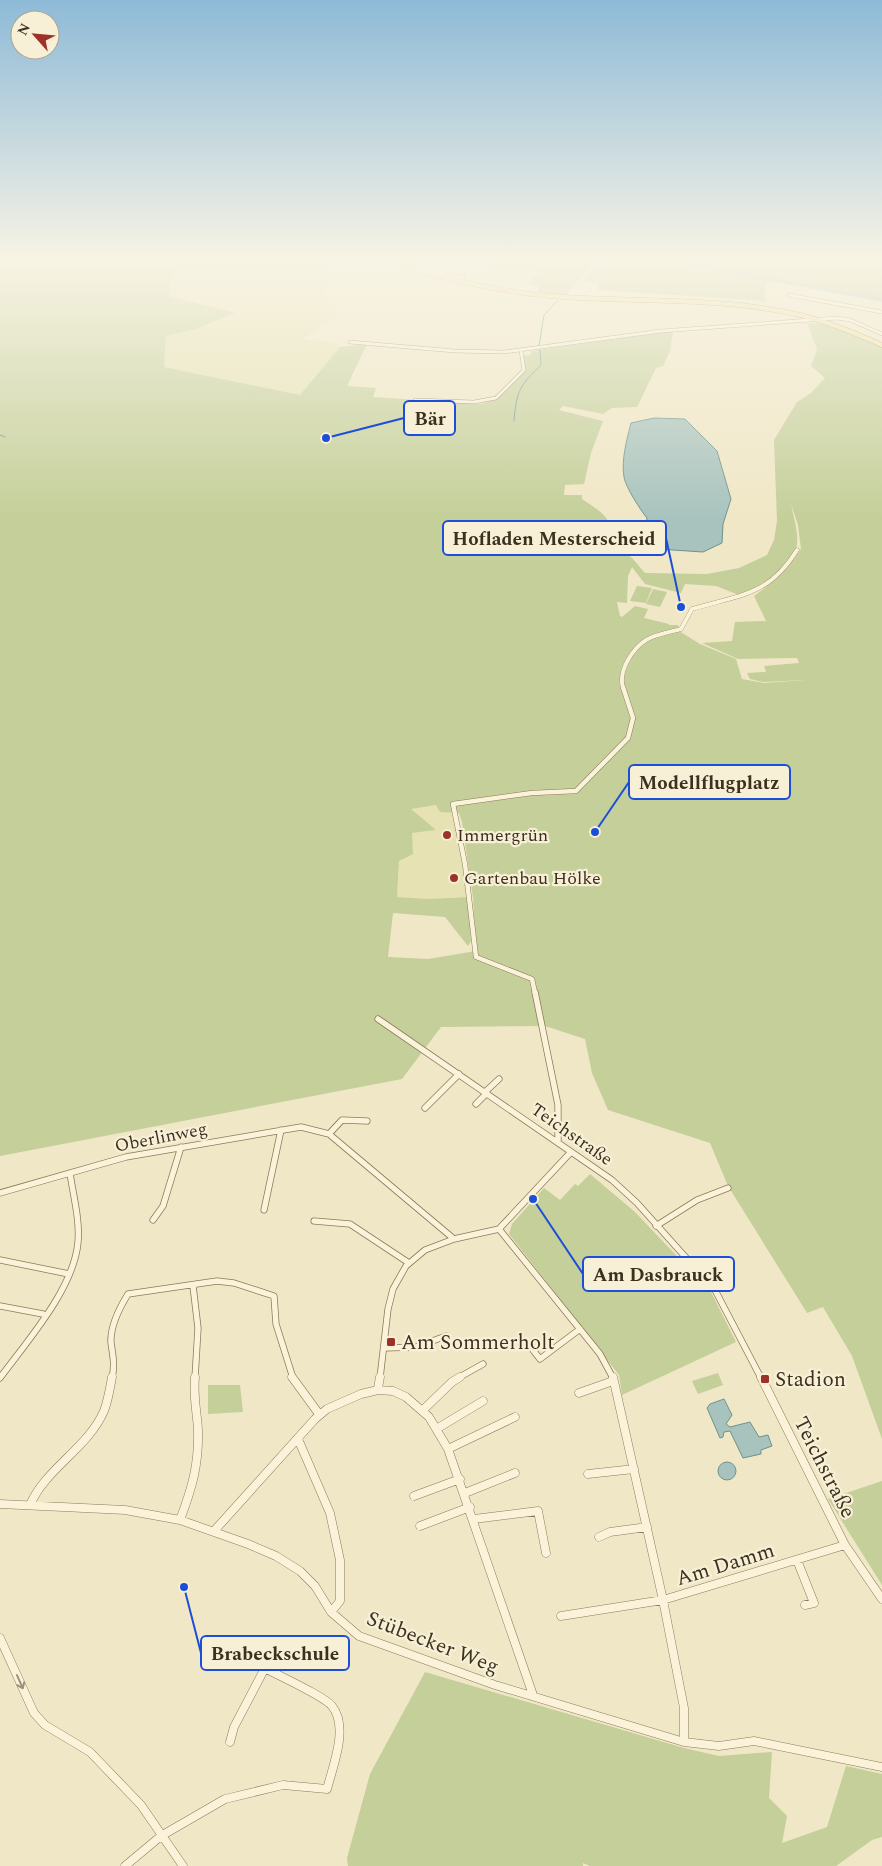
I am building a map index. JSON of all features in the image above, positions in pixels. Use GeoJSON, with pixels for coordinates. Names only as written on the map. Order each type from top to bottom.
{"type":"FeatureCollection","features":[{"type":"Feature","properties":{"kind":"street"},"geometry":{"type":"LineString","coordinates":[[388,345],[474,352],[521,351],[562,345]]}},
{"type":"Feature","properties":{"kind":"street"},"geometry":{"type":"LineString","coordinates":[[415,400],[474,402],[496,398],[524,370],[521,351]]}},
{"type":"Feature","properties":{"kind":"street"},"geometry":{"type":"LineString","coordinates":[[558,1142],[560,1127],[558,1105],[532,979],[476,957],[465,864],[453,804],[532,794],[576,791],[628,738],[633,718],[622,684],[627,658],[646,640],[681,629],[692,609],[752,594],[762,589],[786,570],[797,550]]}},
{"type":"Feature","properties":{"kind":"street","name":"Teichstraße"},"geometry":{"type":"LineString","coordinates":[[378,1019],[612,1180],[638,1203],[656,1226],[715,1290],[722,1300],[844,1545],[882,1599]]}},
{"type":"Feature","properties":{"kind":"street"},"geometry":{"type":"LineString","coordinates":[[425,1108],[458,1074]]}},
{"type":"Feature","properties":{"kind":"street"},"geometry":{"type":"LineString","coordinates":[[476,1104],[498,1078]]}},
{"type":"Feature","properties":{"kind":"street"},"geometry":{"type":"LineString","coordinates":[[329,1134],[342,1120],[367,1121]]}},
{"type":"Feature","properties":{"kind":"street","name":"Oberlinweg"},"geometry":{"type":"LineString","coordinates":[[0,1193],[126,1157],[301,1127],[320,1130],[329,1134],[454,1239]]}},
{"type":"Feature","properties":{"kind":"street"},"geometry":{"type":"LineString","coordinates":[[264,1210],[281,1130]]}},
{"type":"Feature","properties":{"kind":"street"},"geometry":{"type":"LineString","coordinates":[[153,1220],[163,1206],[181,1147]]}},
{"type":"Feature","properties":{"kind":"street"},"geometry":{"type":"LineString","coordinates":[[378,1388],[385,1348],[388,1309],[393,1289],[409,1263],[425,1250],[454,1239],[500,1229],[571,1152]]}},
{"type":"Feature","properties":{"kind":"street"},"geometry":{"type":"LineString","coordinates":[[0,1378],[69,1274],[78,1242],[70,1173]]}},
{"type":"Feature","properties":{"kind":"street"},"geometry":{"type":"LineString","coordinates":[[656,1226],[697,1200],[728,1188]]}},
{"type":"Feature","properties":{"kind":"street"},"geometry":{"type":"LineString","coordinates":[[314,1221],[350,1224],[409,1263]]}},
{"type":"Feature","properties":{"kind":"street"},"geometry":{"type":"LineString","coordinates":[[500,1229],[600,1354],[612,1373],[663,1600],[684,1708],[684,1742]]}},
{"type":"Feature","properties":{"kind":"street"},"geometry":{"type":"LineString","coordinates":[[0,1260],[69,1274]]}},
{"type":"Feature","properties":{"kind":"street"},"geometry":{"type":"LineString","coordinates":[[30,1504],[37,1488],[90,1433],[104,1411],[115,1368],[111,1340],[119,1308],[128,1294],[193,1286],[216,1281],[226,1282],[274,1296],[276,1324],[292,1377],[319,1414]]}},
{"type":"Feature","properties":{"kind":"street"},"geometry":{"type":"LineString","coordinates":[[180,1520],[193,1486],[196,1462],[197,1408],[193,1398],[198,1304],[193,1286]]}},
{"type":"Feature","properties":{"kind":"street"},"geometry":{"type":"LineString","coordinates":[[0,1306],[43,1314]]}},
{"type":"Feature","properties":{"kind":"street"},"geometry":{"type":"LineString","coordinates":[[534,1350],[540,1359],[580,1329]]}},
{"type":"Feature","properties":{"kind":"street"},"geometry":{"type":"LineString","coordinates":[[385,1348],[402,1351],[416,1349],[446,1336]]}},
{"type":"Feature","properties":{"kind":"street"},"geometry":{"type":"LineString","coordinates":[[423,1410],[452,1382],[483,1364]]}},
{"type":"Feature","properties":{"kind":"street"},"geometry":{"type":"LineString","coordinates":[[579,1394],[614,1381]]}},
{"type":"Feature","properties":{"kind":"street"},"geometry":{"type":"LineString","coordinates":[[214,1530],[241,1504],[319,1414],[359,1393],[378,1388],[402,1394],[423,1410],[438,1428],[448,1449],[474,1518],[533,1695]]}},
{"type":"Feature","properties":{"kind":"street"},"geometry":{"type":"LineString","coordinates":[[438,1428],[483,1401]]}},
{"type":"Feature","properties":{"kind":"street"},"geometry":{"type":"LineString","coordinates":[[448,1449],[515,1417]]}},
{"type":"Feature","properties":{"kind":"street"},"geometry":{"type":"LineString","coordinates":[[298,1439],[330,1513],[340,1560],[340,1601],[331,1612]]}},
{"type":"Feature","properties":{"kind":"street"},"geometry":{"type":"LineString","coordinates":[[588,1474],[634,1469]]}},
{"type":"Feature","properties":{"kind":"street"},"geometry":{"type":"LineString","coordinates":[[465,1493],[515,1473]]}},
{"type":"Feature","properties":{"kind":"street"},"geometry":{"type":"LineString","coordinates":[[414,1496],[460,1479]]}},
{"type":"Feature","properties":{"kind":"street","name":"Stübecker Weg"},"geometry":{"type":"LineString","coordinates":[[0,1504],[125,1510],[180,1520],[214,1530],[276,1556],[300,1571],[315,1586],[331,1612],[359,1636],[495,1685],[533,1695],[572,1710],[684,1742],[718,1746],[754,1741],[882,1767]]}},
{"type":"Feature","properties":{"kind":"street"},"geometry":{"type":"LineString","coordinates":[[420,1526],[470,1507]]}},
{"type":"Feature","properties":{"kind":"street"},"geometry":{"type":"LineString","coordinates":[[474,1518],[538,1511],[546,1553]]}},
{"type":"Feature","properties":{"kind":"street"},"geometry":{"type":"LineString","coordinates":[[599,1537],[610,1532],[647,1527]]}},
{"type":"Feature","properties":{"kind":"street","name":"Am Damm"},"geometry":{"type":"LineString","coordinates":[[561,1616],[663,1600],[844,1545]]}},
{"type":"Feature","properties":{"kind":"street","name":"Am Damm"},"geometry":{"type":"LineString","coordinates":[[797,1560],[814,1603],[805,1606]]}},
{"type":"Feature","properties":{"kind":"street"},"geometry":{"type":"LineString","coordinates":[[0,1638],[34,1713],[45,1725],[90,1752],[141,1805],[183,1866]]}},
{"type":"Feature","properties":{"kind":"street"},"geometry":{"type":"LineString","coordinates":[[230,1742],[234,1727],[280,1641]]}},
{"type":"Feature","properties":{"kind":"street"},"geometry":{"type":"LineString","coordinates":[[125,1866],[161,1836],[225,1799],[283,1785],[327,1789],[339,1724],[337,1710],[331,1704],[265,1668]]}},
{"type":"Feature","properties":{"kind":"shaded area"},"geometry":{"type":"Polygon","coordinates":[[[165,345],[338,345],[340,347],[300,395],[164,367],[165,345]]]}},
{"type":"Feature","properties":{"kind":"shaded area"},"geometry":{"type":"Polygon","coordinates":[[[436,805],[454,813],[468,897],[428,899],[397,897],[399,861],[412,833],[435,830],[410,809],[436,805]]]}},
{"type":"Feature","properties":{"kind":"green space"},"geometry":{"type":"Polygon","coordinates":[[[0,345],[165,345],[164,367],[300,395],[340,347],[366,345],[347,386],[376,388],[373,397],[481,404],[496,398],[524,370],[523,356],[530,355],[532,351],[574,345],[671,345],[663,366],[656,368],[637,407],[612,408],[603,414],[563,406],[559,410],[603,421],[591,453],[584,484],[565,485],[564,495],[582,495],[582,499],[600,512],[608,521],[612,542],[632,558],[645,573],[707,574],[739,568],[767,555],[774,540],[777,521],[774,440],[797,402],[811,393],[825,378],[811,366],[817,349],[815,345],[877,345],[882,347],[882,1439],[852,1356],[823,1307],[807,1313],[728,1186],[710,1143],[608,1110],[592,1073],[585,1039],[545,1026],[441,1027],[402,1079],[0,1156],[0,345]],[[791,504],[797,531],[793,558],[779,574],[739,595],[716,586],[685,584],[681,593],[645,584],[632,567],[628,576],[627,603],[617,602],[620,616],[622,617],[635,606],[648,609],[644,618],[669,625],[678,625],[679,628],[656,637],[679,631],[700,644],[736,659],[742,679],[764,683],[806,680],[763,682],[750,679],[747,673],[766,672],[764,666],[799,663],[797,658],[738,659],[702,643],[732,641],[735,622],[766,621],[754,596],[780,575],[801,549],[798,525],[791,504]],[[436,805],[411,809],[436,830],[412,833],[413,854],[399,861],[397,897],[428,899],[468,897],[471,941],[468,946],[445,917],[393,913],[388,957],[428,959],[476,951],[473,898],[462,822],[459,813],[440,812],[436,805]]]}},
{"type":"Feature","properties":{"kind":"green space"},"geometry":{"type":"Polygon","coordinates":[[[637,586],[652,588],[646,603],[630,601],[637,586]]]}},
{"type":"Feature","properties":{"kind":"green space"},"geometry":{"type":"Polygon","coordinates":[[[653,589],[667,592],[660,607],[646,604],[653,589]]]}},
{"type":"Feature","properties":{"kind":"green space"},"geometry":{"type":"Polygon","coordinates":[[[590,1174],[635,1212],[711,1292],[736,1342],[622,1395],[619,1375],[509,1234],[512,1224],[544,1188],[560,1200],[575,1184],[578,1186],[590,1174]]]}},
{"type":"Feature","properties":{"kind":"green space"},"geometry":{"type":"Polygon","coordinates":[[[718,1373],[723,1385],[698,1394],[692,1381],[718,1373]]]}},
{"type":"Feature","properties":{"kind":"green space"},"geometry":{"type":"Polygon","coordinates":[[[208,1385],[240,1385],[243,1412],[208,1414],[208,1385]]]}},
{"type":"Feature","properties":{"kind":"green space"},"geometry":{"type":"Polygon","coordinates":[[[882,1481],[882,1585],[828,1499],[882,1481]]]}},
{"type":"Feature","properties":{"kind":"green space"},"geometry":{"type":"Polygon","coordinates":[[[425,1672],[684,1748],[719,1756],[772,1752],[769,1798],[787,1816],[782,1843],[827,1827],[846,1766],[882,1774],[882,1837],[872,1840],[836,1866],[590,1866],[583,1863],[583,1866],[348,1866],[347,1858],[370,1774],[425,1672]]]}},
{"type":"Feature","properties":{"kind":"water"},"geometry":{"type":"Polygon","coordinates":[[[654,418],[685,419],[717,451],[731,499],[723,524],[722,543],[703,552],[658,549],[644,540],[647,518],[627,486],[623,464],[631,423],[654,418]]]}},
{"type":"Feature","properties":{"kind":"water"},"geometry":{"type":"Polygon","coordinates":[[[724,1399],[732,1415],[726,1424],[730,1427],[750,1422],[759,1437],[768,1435],[772,1446],[761,1450],[761,1454],[743,1458],[730,1431],[724,1432],[723,1437],[720,1438],[707,1408],[710,1404],[724,1399]]]}},
{"type":"Feature","properties":{"kind":"water"},"geometry":{"type":"Polygon","coordinates":[[[727,1462],[733,1465],[736,1471],[733,1477],[727,1480],[721,1477],[718,1471],[721,1465],[727,1462]]]}},
{"type":"Feature","properties":{"kind":"waterway"},"geometry":{"type":"LineString","coordinates":[[514,421],[520,390],[528,378],[541,365],[540,349]]}},
{"type":"Feature","properties":{"kind":"waterway"},"geometry":{"type":"LineString","coordinates":[[0,435],[5,437]]}},
{"type":"Feature","properties":{"kind":"place","name":"Bär"},"geometry":{"type":"Point","coordinates":[326,438]}},
{"type":"Feature","properties":{"kind":"place","name":"Hofladen Mesterscheid"},"geometry":{"type":"Point","coordinates":[681,607]}},
{"type":"Feature","properties":{"kind":"place","name":"Modellflugplatz"},"geometry":{"type":"Point","coordinates":[595,832]}},
{"type":"Feature","properties":{"kind":"place","name":"Immergrün"},"geometry":{"type":"Point","coordinates":[447,835]}},
{"type":"Feature","properties":{"kind":"place","name":"Gartenbau Hölke"},"geometry":{"type":"Point","coordinates":[454,878]}},
{"type":"Feature","properties":{"kind":"place","name":"Am Dasbrauck"},"geometry":{"type":"Point","coordinates":[533,1199]}},
{"type":"Feature","properties":{"kind":"place","name":"Am Sommerholt"},"geometry":{"type":"Point","coordinates":[391,1342]}},
{"type":"Feature","properties":{"kind":"place","name":"Stadion"},"geometry":{"type":"Point","coordinates":[765,1379]}},
{"type":"Feature","properties":{"kind":"place","name":"Brabeckschule"},"geometry":{"type":"Point","coordinates":[184,1587]}}]}
